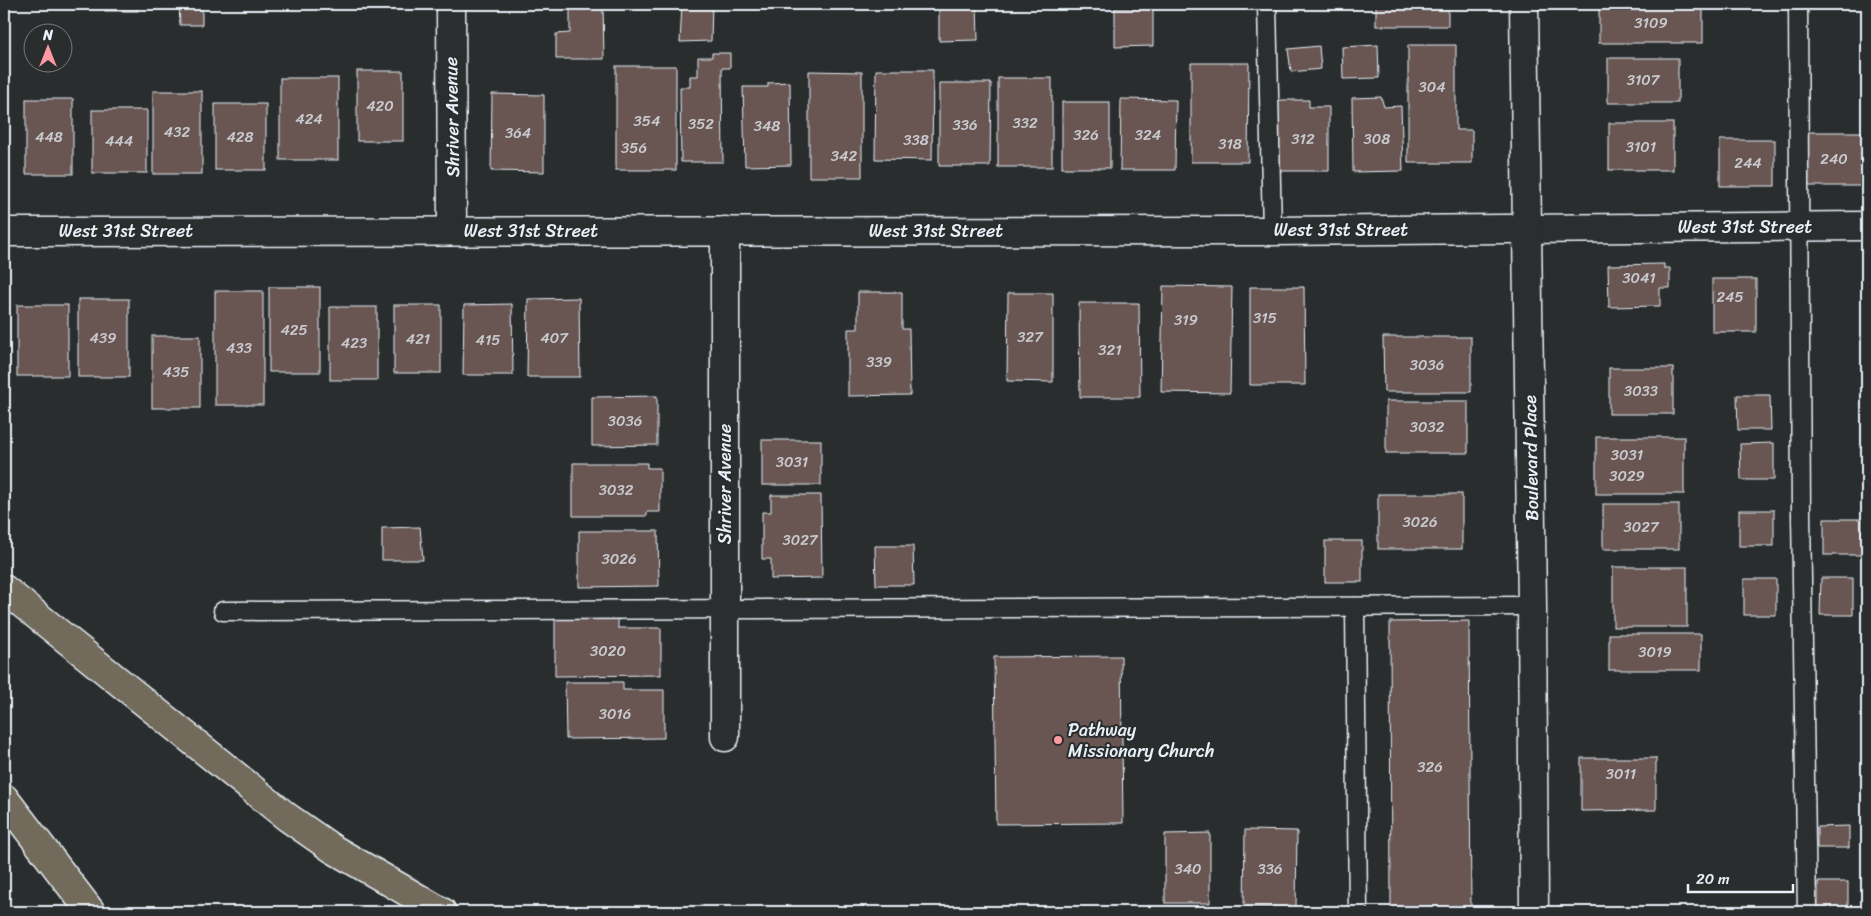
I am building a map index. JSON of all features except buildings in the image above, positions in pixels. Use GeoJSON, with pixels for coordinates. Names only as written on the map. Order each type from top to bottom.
{"type":"FeatureCollection","features":[{"type":"Feature","properties":{"kind":"highway"},"geometry":{"type":"LineString","coordinates":[[4,589],[287,817],[341,854],[442,912]]}},
{"type":"Feature","properties":{"kind":"highway"},"geometry":{"type":"LineString","coordinates":[[4,798],[91,912]]}},
{"type":"Feature","properties":{"kind":"street","name":"Shriver Avenue"},"geometry":{"type":"LineString","coordinates":[[451,4],[452,231]]}},
{"type":"Feature","properties":{"kind":"street","name":"Boulevard Place"},"geometry":{"type":"LineString","coordinates":[[1524,4],[1528,228],[1534,912]]}},
{"type":"Feature","properties":{"kind":"street","name":"West 31st Street"},"geometry":{"type":"LineString","coordinates":[[4,232],[1272,231],[1867,226]]}},
{"type":"Feature","properties":{"kind":"street","name":"Shriver Avenue"},"geometry":{"type":"LineString","coordinates":[[725,231],[725,737]]}},
{"type":"Feature","properties":{"kind":"lane"},"geometry":{"type":"LineString","coordinates":[[1267,4],[1272,231]]}},
{"type":"Feature","properties":{"kind":"lane"},"geometry":{"type":"LineString","coordinates":[[1798,4],[1801,226],[1799,325],[1807,912]]}},
{"type":"Feature","properties":{"kind":"lane"},"geometry":{"type":"LineString","coordinates":[[223,611],[1532,606]]}},
{"type":"Feature","properties":{"kind":"lane"},"geometry":{"type":"LineString","coordinates":[[1355,607],[1358,912]]}},
{"type":"Feature","properties":{"kind":"place","name":"Pathway Missionary Church"},"geometry":{"type":"Point","coordinates":[1058,740]}}]}
